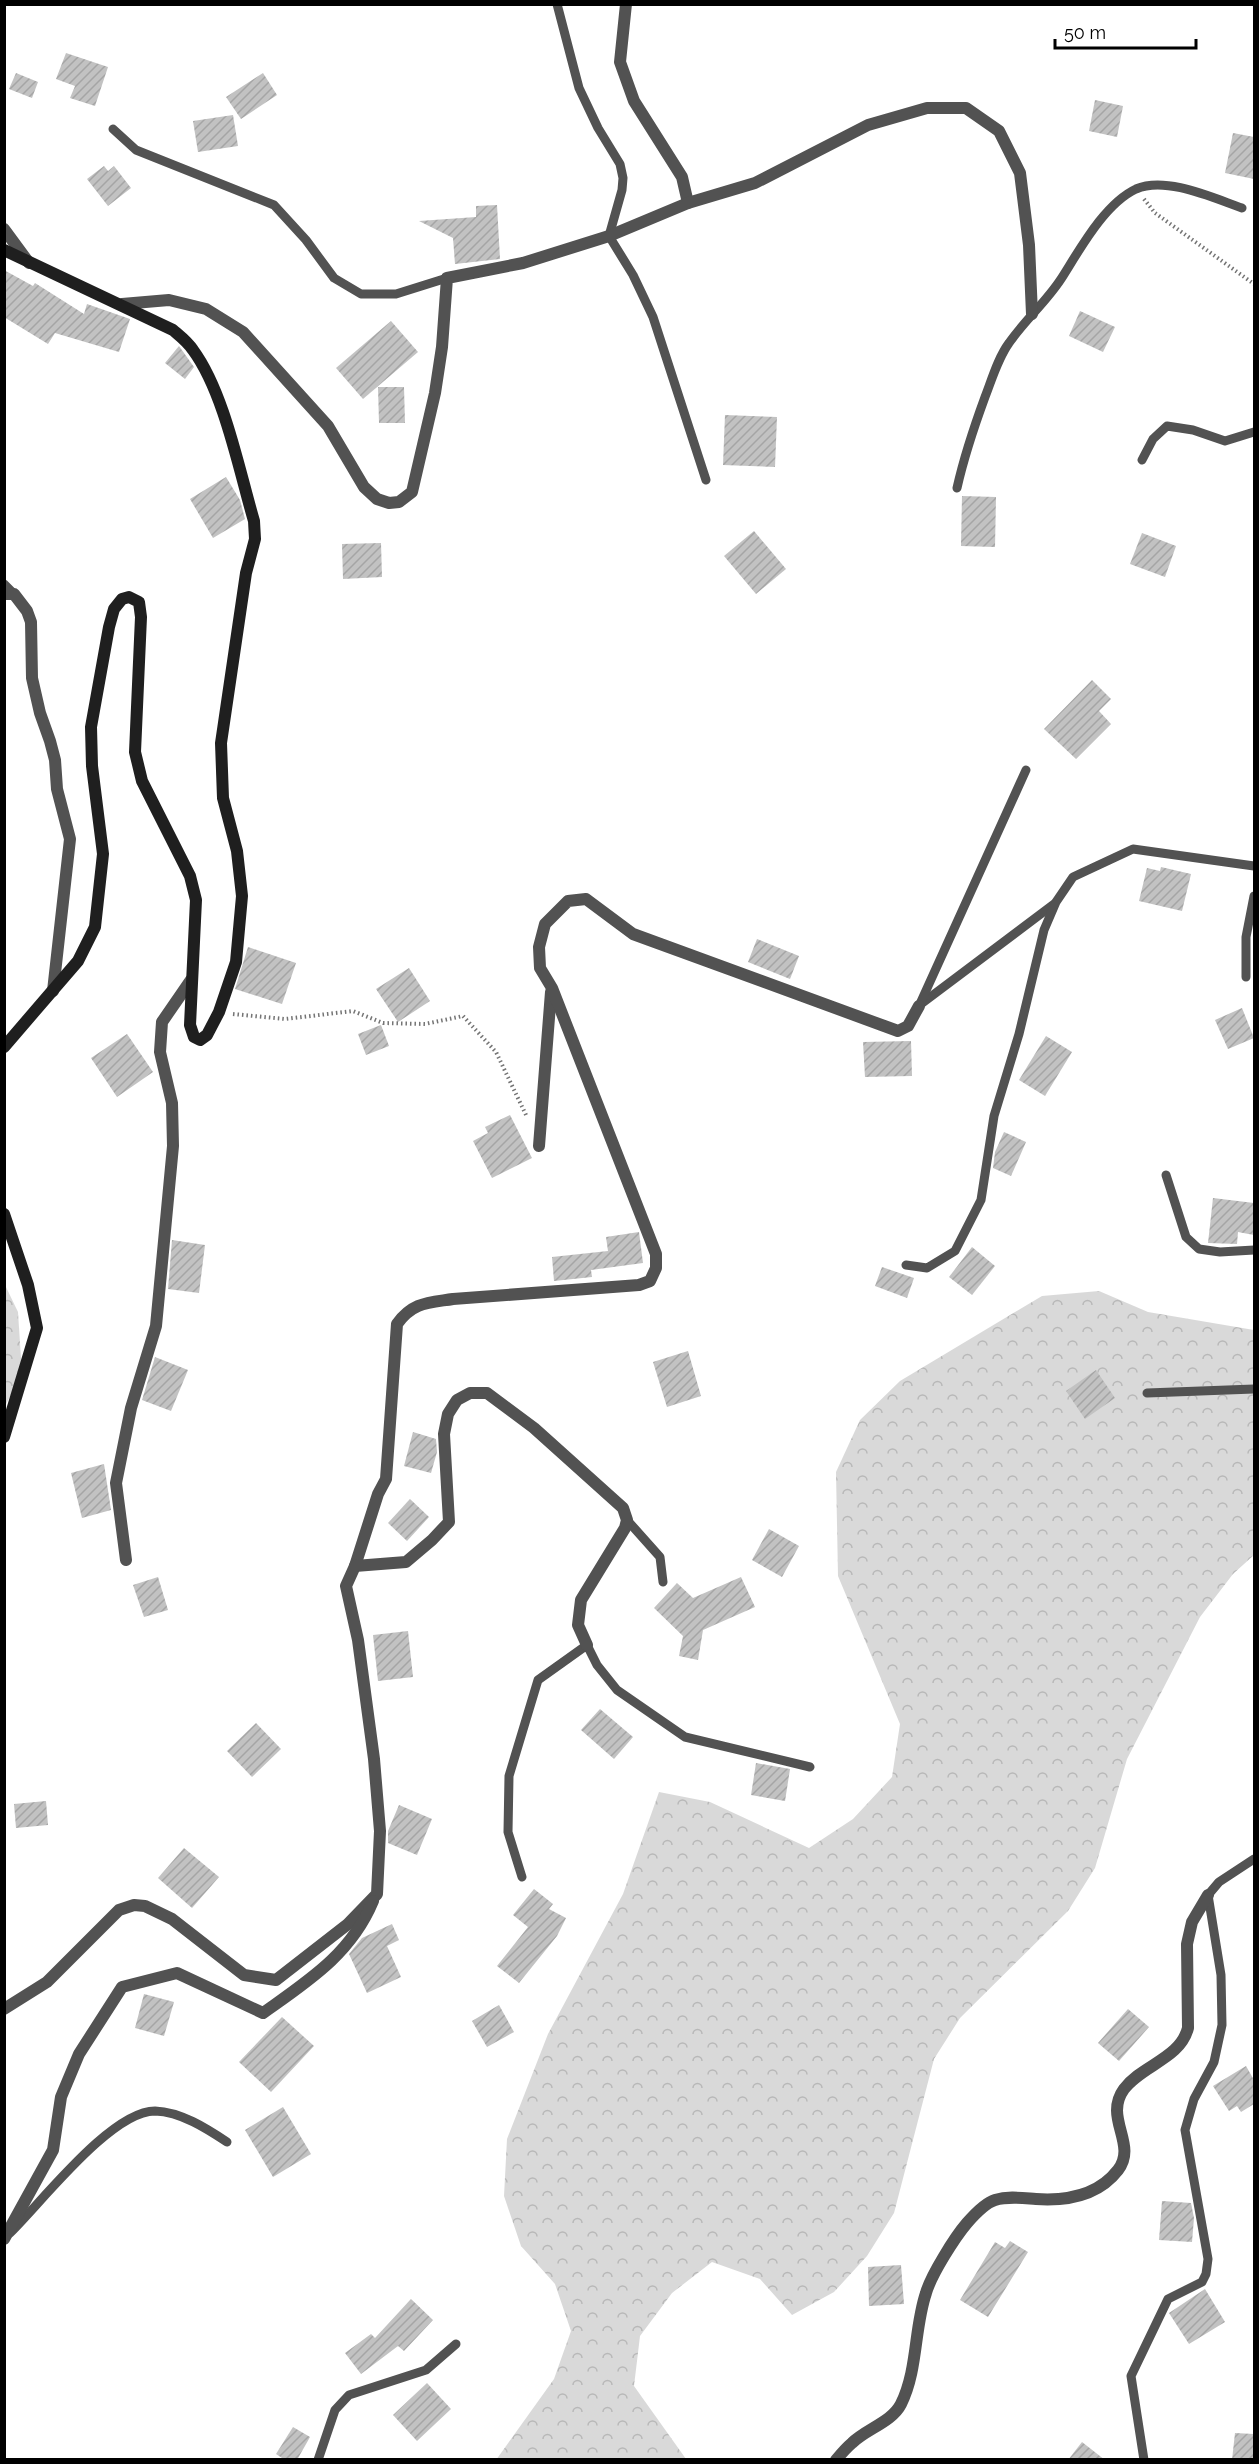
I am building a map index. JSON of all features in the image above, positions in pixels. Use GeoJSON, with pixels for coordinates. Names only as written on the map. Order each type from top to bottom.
{"type":"FeatureCollection","features":[{"type":"Feature","properties":{"kind":"street"},"geometry":{"type":"LineString","coordinates":[[626,4],[620,62],[634,102],[682,177],[688,203]]}},
{"type":"Feature","properties":{"kind":"street"},"geometry":{"type":"LineString","coordinates":[[122,304],[169,300],[206,309],[243,332],[328,426],[364,487],[377,499],[389,503],[399,502],[412,492],[435,393],[442,347],[447,278],[523,263],[609,236],[688,203],[755,183],[868,125],[927,108],[966,108],[999,131],[1020,173],[1029,245],[1032,314]]}},
{"type":"Feature","properties":{"kind":"street"},"geometry":{"type":"LineString","coordinates":[[4,229],[29,263]]}},
{"type":"Feature","properties":{"kind":"street"},"geometry":{"type":"LineString","coordinates":[[4,250],[173,330],[192,348],[207,372],[219,402],[254,521],[255,539],[246,573],[221,743],[223,798],[237,851],[242,896],[236,962],[219,1012],[207,1035],[200,1040],[194,1037],[190,1025],[196,900],[190,876],[142,781],[135,752],[141,616],[138,603],[129,597],[122,600],[114,609],[92,727],[92,766],[103,854],[95,927],[78,961],[4,1047]]}},
{"type":"Feature","properties":{"kind":"street"},"geometry":{"type":"LineString","coordinates":[[9,594],[27,610],[32,622],[32,678],[55,760],[57,789],[70,839],[53,991]]}},
{"type":"Feature","properties":{"kind":"street"},"geometry":{"type":"LineString","coordinates":[[4,2239],[53,2150],[61,2097],[80,2054],[122,1987],[177,1973],[263,2013],[327,1967],[366,1920],[377,1894],[380,1831],[374,1759],[358,1640],[346,1586],[355,1566],[378,1494],[386,1479],[397,1324],[407,1310],[423,1304],[453,1299],[639,1285],[650,1281],[656,1268],[656,1254],[552,988],[540,968],[539,947],[545,924],[568,901],[586,899],[633,934],[898,1031],[908,1026],[919,1006]]}},
{"type":"Feature","properties":{"kind":"street"},"geometry":{"type":"LineString","coordinates":[[126,1560],[116,1483],[131,1408],[156,1326],[173,1146],[172,1103],[160,1052],[162,1022],[191,980]]}},
{"type":"Feature","properties":{"kind":"street"},"geometry":{"type":"LineString","coordinates":[[539,1146],[552,988]]}},
{"type":"Feature","properties":{"kind":"street"},"geometry":{"type":"LineString","coordinates":[[4,1214],[28,1285],[37,1328],[4,1437]]}},
{"type":"Feature","properties":{"kind":"street"},"geometry":{"type":"LineString","coordinates":[[355,1566],[406,1562],[432,1540],[449,1521],[444,1434],[448,1414],[457,1400],[470,1393],[487,1393],[534,1428],[622,1508],[627,1520],[625,1528],[581,1600],[578,1625],[587,1645]]}},
{"type":"Feature","properties":{"kind":"street"},"geometry":{"type":"LineString","coordinates":[[4,2009],[46,1983],[119,1910],[135,1905],[145,1906],[172,1919],[244,1975],[276,1980],[348,1924],[377,1894]]}},
{"type":"Feature","properties":{"kind":"street"},"geometry":{"type":"LineString","coordinates":[[836,2460],[852,2442],[890,2416],[900,2406],[906,2392],[925,2294],[931,2280],[966,2224],[978,2211],[994,2200],[1014,2197],[1071,2198],[1092,2192],[1118,2170],[1125,2155],[1116,2114],[1117,2099],[1129,2083],[1178,2048],[1186,2038],[1188,2028],[1187,1944],[1192,1922],[1208,1895]]}},
{"type":"Feature","properties":{"kind":"lane"},"geometry":{"type":"LineString","coordinates":[[557,4],[579,88],[598,128],[621,164],[622,190],[609,236],[633,275],[653,317],[706,480]]}},
{"type":"Feature","properties":{"kind":"lane"},"geometry":{"type":"LineString","coordinates":[[113,129],[136,150],[274,205],[306,240],[334,278],[361,294],[396,294],[447,278]]}},
{"type":"Feature","properties":{"kind":"lane"},"geometry":{"type":"LineString","coordinates":[[957,488],[966,450],[1007,345],[1055,289],[1093,230],[1117,202],[1137,189],[1161,185],[1194,192],[1242,208]]}},
{"type":"Feature","properties":{"kind":"lane"},"geometry":{"type":"LineString","coordinates":[[1142,460],[1154,439],[1167,426],[1193,430],[1225,441],[1254,432]]}},
{"type":"Feature","properties":{"kind":"lane"},"geometry":{"type":"LineString","coordinates":[[4,584],[9,594]]}},
{"type":"Feature","properties":{"kind":"lane"},"geometry":{"type":"LineString","coordinates":[[919,1006],[1026,770]]}},
{"type":"Feature","properties":{"kind":"lane"},"geometry":{"type":"LineString","coordinates":[[906,1265],[927,1268],[955,1251],[981,1200],[994,1116],[1020,1034],[1044,930],[1056,902],[1073,877],[1133,849],[1254,866]]}},
{"type":"Feature","properties":{"kind":"lane"},"geometry":{"type":"LineString","coordinates":[[1245,977],[1246,937],[1254,896]]}},
{"type":"Feature","properties":{"kind":"lane"},"geometry":{"type":"LineString","coordinates":[[919,1006],[1056,902]]}},
{"type":"Feature","properties":{"kind":"lane"},"geometry":{"type":"LineString","coordinates":[[1166,1175],[1186,1237],[1199,1248],[1220,1252],[1254,1250]]}},
{"type":"Feature","properties":{"kind":"lane"},"geometry":{"type":"LineString","coordinates":[[1148,1394],[1254,1389]]}},
{"type":"Feature","properties":{"kind":"lane"},"geometry":{"type":"LineString","coordinates":[[627,1520],[660,1557],[663,1582]]}},
{"type":"Feature","properties":{"kind":"lane"},"geometry":{"type":"LineString","coordinates":[[522,1877],[508,1832],[509,1776],[538,1680],[587,1645],[597,1665],[617,1690],[685,1737],[810,1767]]}},
{"type":"Feature","properties":{"kind":"lane"},"geometry":{"type":"LineString","coordinates":[[1144,2460],[1131,2376],[1168,2299],[1202,2282],[1206,2274],[1208,2259],[1185,2130],[1194,2099],[1214,2062],[1222,2025],[1221,1975],[1208,1895],[1219,1882],[1254,1859]]}},
{"type":"Feature","properties":{"kind":"lane"},"geometry":{"type":"LineString","coordinates":[[4,2239],[38,2206],[65,2173],[105,2136],[137,2115],[155,2111],[181,2116],[227,2142]]}},
{"type":"Feature","properties":{"kind":"lane"},"geometry":{"type":"LineString","coordinates":[[318,2460],[334,2410],[349,2395],[426,2370],[456,2343]]}},
{"type":"Feature","properties":{"kind":"path"},"geometry":{"type":"LineString","coordinates":[[1137,189],[1155,213],[1254,284]]}},
{"type":"Feature","properties":{"kind":"path"},"geometry":{"type":"LineString","coordinates":[[219,1012],[285,1019],[353,1011],[383,1023],[425,1024],[463,1016],[496,1052],[539,1146]]}},
{"type":"Feature","properties":{"kind":"green space"},"geometry":{"type":"Polygon","coordinates":[[[5,1285],[18,1312],[22,1374],[5,1406],[5,1285]]]}},
{"type":"Feature","properties":{"kind":"green space"},"geometry":{"type":"Polygon","coordinates":[[[1099,1291],[1148,1312],[1254,1330],[1254,1555],[1233,1574],[1200,1617],[1127,1759],[1095,1868],[1068,1911],[960,2018],[934,2059],[894,2213],[867,2256],[834,2292],[792,2315],[760,2279],[712,2262],[672,2293],[640,2336],[634,2386],[686,2459],[496,2460],[554,2379],[571,2331],[555,2284],[521,2246],[504,2196],[507,2139],[548,2034],[623,1894],[659,1792],[710,1802],[809,1848],[853,1819],[892,1777],[900,1724],[838,1576],[836,1472],[860,1420],[900,1381],[1042,1296],[1099,1291]]]}},
{"type":"Feature","properties":{"kind":"building"},"geometry":{"type":"Polygon","coordinates":[[[66,53],[108,67],[95,106],[70,98],[75,86],[56,79],[66,53]]]}},
{"type":"Feature","properties":{"kind":"building"},"geometry":{"type":"Polygon","coordinates":[[[16,73],[38,82],[32,98],[9,89],[16,73]]]}},
{"type":"Feature","properties":{"kind":"building"},"geometry":{"type":"Polygon","coordinates":[[[263,73],[277,95],[241,119],[226,97],[263,73]]]}},
{"type":"Feature","properties":{"kind":"building"},"geometry":{"type":"Polygon","coordinates":[[[1095,100],[1123,106],[1117,137],[1089,131],[1095,100]]]}},
{"type":"Feature","properties":{"kind":"building"},"geometry":{"type":"Polygon","coordinates":[[[233,115],[238,146],[198,152],[193,121],[233,115]]]}},
{"type":"Feature","properties":{"kind":"building"},"geometry":{"type":"Polygon","coordinates":[[[1233,133],[1254,137],[1254,179],[1225,173],[1233,133]]]}},
{"type":"Feature","properties":{"kind":"building"},"geometry":{"type":"Polygon","coordinates":[[[104,166],[108,171],[114,166],[131,188],[108,206],[87,179],[104,166]]]}},
{"type":"Feature","properties":{"kind":"building"},"geometry":{"type":"Polygon","coordinates":[[[497,205],[500,259],[455,264],[453,238],[419,221],[476,217],[476,206],[497,205]]]}},
{"type":"Feature","properties":{"kind":"building"},"geometry":{"type":"Polygon","coordinates":[[[4,270],[33,286],[35,283],[84,314],[87,304],[130,319],[119,352],[55,333],[48,344],[4,317],[4,270]]]}},
{"type":"Feature","properties":{"kind":"building"},"geometry":{"type":"Polygon","coordinates":[[[1080,311],[1115,327],[1103,352],[1069,336],[1080,311]]]}},
{"type":"Feature","properties":{"kind":"building"},"geometry":{"type":"Polygon","coordinates":[[[391,321],[418,352],[363,399],[336,368],[391,321]]]}},
{"type":"Feature","properties":{"kind":"building"},"geometry":{"type":"Polygon","coordinates":[[[179,346],[194,367],[185,379],[165,363],[179,346]]]}},
{"type":"Feature","properties":{"kind":"building"},"geometry":{"type":"Polygon","coordinates":[[[378,387],[404,387],[405,423],[379,423],[378,387]]]}},
{"type":"Feature","properties":{"kind":"building"},"geometry":{"type":"Polygon","coordinates":[[[725,415],[777,417],[775,467],[723,465],[725,415]]]}},
{"type":"Feature","properties":{"kind":"building"},"geometry":{"type":"Polygon","coordinates":[[[226,477],[240,500],[245,519],[213,538],[190,499],[226,477]]]}},
{"type":"Feature","properties":{"kind":"building"},"geometry":{"type":"Polygon","coordinates":[[[962,496],[996,497],[995,547],[961,546],[962,496]]]}},
{"type":"Feature","properties":{"kind":"building"},"geometry":{"type":"Polygon","coordinates":[[[754,531],[786,569],[756,594],[724,556],[754,531]]]}},
{"type":"Feature","properties":{"kind":"building"},"geometry":{"type":"Polygon","coordinates":[[[1142,533],[1176,546],[1165,577],[1130,564],[1142,533]]]}},
{"type":"Feature","properties":{"kind":"building"},"geometry":{"type":"Polygon","coordinates":[[[381,543],[382,577],[343,579],[342,544],[381,543]]]}},
{"type":"Feature","properties":{"kind":"building"},"geometry":{"type":"Polygon","coordinates":[[[1092,680],[1111,699],[1099,711],[1111,724],[1076,759],[1044,729],[1092,680]]]}},
{"type":"Feature","properties":{"kind":"building"},"geometry":{"type":"Polygon","coordinates":[[[1161,867],[1191,874],[1182,911],[1139,901],[1147,868],[1160,871],[1161,867]]]}},
{"type":"Feature","properties":{"kind":"building"},"geometry":{"type":"Polygon","coordinates":[[[757,939],[799,956],[790,979],[748,962],[757,939]]]}},
{"type":"Feature","properties":{"kind":"building"},"geometry":{"type":"Polygon","coordinates":[[[248,947],[296,963],[282,1004],[235,989],[248,947]]]}},
{"type":"Feature","properties":{"kind":"building"},"geometry":{"type":"Polygon","coordinates":[[[409,968],[430,1001],[398,1022],[376,989],[409,968]]]}},
{"type":"Feature","properties":{"kind":"building"},"geometry":{"type":"Polygon","coordinates":[[[1242,1008],[1254,1038],[1228,1049],[1215,1020],[1242,1008]]]}},
{"type":"Feature","properties":{"kind":"building"},"geometry":{"type":"Polygon","coordinates":[[[381,1025],[389,1046],[366,1055],[358,1034],[381,1025]]]}},
{"type":"Feature","properties":{"kind":"building"},"geometry":{"type":"Polygon","coordinates":[[[127,1034],[153,1072],[117,1097],[91,1058],[127,1034]]]}},
{"type":"Feature","properties":{"kind":"building"},"geometry":{"type":"Polygon","coordinates":[[[1046,1036],[1072,1052],[1045,1096],[1019,1080],[1046,1036]]]}},
{"type":"Feature","properties":{"kind":"building"},"geometry":{"type":"Polygon","coordinates":[[[911,1041],[912,1076],[865,1077],[863,1042],[911,1041]]]}},
{"type":"Feature","properties":{"kind":"building"},"geometry":{"type":"Polygon","coordinates":[[[510,1115],[532,1158],[492,1178],[473,1141],[488,1133],[485,1127],[510,1115]]]}},
{"type":"Feature","properties":{"kind":"building"},"geometry":{"type":"Polygon","coordinates":[[[1004,1132],[1026,1142],[1011,1176],[993,1168],[995,1152],[1004,1132]]]}},
{"type":"Feature","properties":{"kind":"building"},"geometry":{"type":"Polygon","coordinates":[[[1213,1198],[1254,1203],[1254,1235],[1238,1232],[1237,1244],[1208,1243],[1213,1198]]]}},
{"type":"Feature","properties":{"kind":"building"},"geometry":{"type":"Polygon","coordinates":[[[639,1232],[643,1263],[591,1270],[592,1277],[554,1281],[552,1257],[608,1251],[606,1237],[639,1232]]]}},
{"type":"Feature","properties":{"kind":"building"},"geometry":{"type":"Polygon","coordinates":[[[172,1240],[205,1245],[199,1293],[168,1289],[172,1240]]]}},
{"type":"Feature","properties":{"kind":"building"},"geometry":{"type":"Polygon","coordinates":[[[972,1247],[995,1266],[972,1295],[949,1277],[972,1247]]]}},
{"type":"Feature","properties":{"kind":"building"},"geometry":{"type":"Polygon","coordinates":[[[882,1267],[914,1278],[907,1298],[875,1286],[882,1267]]]}},
{"type":"Feature","properties":{"kind":"building"},"geometry":{"type":"Polygon","coordinates":[[[688,1351],[701,1396],[667,1407],[653,1362],[688,1351]]]}},
{"type":"Feature","properties":{"kind":"building"},"geometry":{"type":"Polygon","coordinates":[[[155,1357],[188,1370],[171,1411],[142,1400],[155,1357]]]}},
{"type":"Feature","properties":{"kind":"building"},"geometry":{"type":"Polygon","coordinates":[[[1096,1370],[1115,1398],[1085,1419],[1066,1391],[1096,1370]]]}},
{"type":"Feature","properties":{"kind":"building"},"geometry":{"type":"Polygon","coordinates":[[[413,1432],[436,1439],[437,1452],[431,1473],[404,1466],[413,1432]]]}},
{"type":"Feature","properties":{"kind":"building"},"geometry":{"type":"Polygon","coordinates":[[[104,1464],[111,1510],[82,1518],[71,1473],[104,1464]]]}},
{"type":"Feature","properties":{"kind":"building"},"geometry":{"type":"Polygon","coordinates":[[[410,1499],[429,1517],[407,1541],[388,1523],[410,1499]]]}},
{"type":"Feature","properties":{"kind":"building"},"geometry":{"type":"Polygon","coordinates":[[[769,1529],[799,1546],[782,1577],[752,1560],[769,1529]]]}},
{"type":"Feature","properties":{"kind":"building"},"geometry":{"type":"Polygon","coordinates":[[[158,1577],[168,1610],[144,1617],[133,1585],[158,1577]]]}},
{"type":"Feature","properties":{"kind":"building"},"geometry":{"type":"Polygon","coordinates":[[[741,1577],[755,1607],[703,1630],[698,1660],[679,1656],[683,1636],[654,1608],[677,1583],[693,1598],[741,1577]]]}},
{"type":"Feature","properties":{"kind":"building"},"geometry":{"type":"Polygon","coordinates":[[[408,1631],[413,1677],[378,1681],[373,1635],[408,1631]]]}},
{"type":"Feature","properties":{"kind":"building"},"geometry":{"type":"Polygon","coordinates":[[[600,1709],[633,1737],[614,1759],[581,1730],[600,1709]]]}},
{"type":"Feature","properties":{"kind":"building"},"geometry":{"type":"Polygon","coordinates":[[[256,1723],[281,1749],[252,1777],[227,1751],[256,1723]]]}},
{"type":"Feature","properties":{"kind":"building"},"geometry":{"type":"Polygon","coordinates":[[[756,1763],[790,1769],[785,1801],[751,1795],[756,1763]]]}},
{"type":"Feature","properties":{"kind":"building"},"geometry":{"type":"Polygon","coordinates":[[[46,1801],[48,1825],[16,1828],[14,1804],[46,1801]]]}},
{"type":"Feature","properties":{"kind":"building"},"geometry":{"type":"Polygon","coordinates":[[[399,1805],[432,1819],[417,1855],[388,1843],[388,1831],[399,1805]]]}},
{"type":"Feature","properties":{"kind":"building"},"geometry":{"type":"Polygon","coordinates":[[[184,1848],[219,1877],[192,1908],[158,1878],[184,1848]]]}},
{"type":"Feature","properties":{"kind":"building"},"geometry":{"type":"Polygon","coordinates":[[[534,1889],[553,1904],[549,1909],[566,1918],[557,1936],[519,1983],[497,1966],[528,1927],[513,1915],[534,1889]]]}},
{"type":"Feature","properties":{"kind":"building"},"geometry":{"type":"Polygon","coordinates":[[[392,1924],[399,1940],[387,1946],[401,1977],[367,1993],[349,1954],[362,1938],[392,1924]]]}},
{"type":"Feature","properties":{"kind":"building"},"geometry":{"type":"Polygon","coordinates":[[[144,1994],[174,2002],[164,2036],[135,2028],[144,1994]]]}},
{"type":"Feature","properties":{"kind":"building"},"geometry":{"type":"Polygon","coordinates":[[[499,2005],[514,2032],[487,2047],[472,2021],[499,2005]]]}},
{"type":"Feature","properties":{"kind":"building"},"geometry":{"type":"Polygon","coordinates":[[[1128,2009],[1149,2027],[1119,2061],[1098,2043],[1128,2009]]]}},
{"type":"Feature","properties":{"kind":"building"},"geometry":{"type":"Polygon","coordinates":[[[282,2017],[314,2046],[271,2092],[239,2062],[282,2017]]]}},
{"type":"Feature","properties":{"kind":"building"},"geometry":{"type":"Polygon","coordinates":[[[1246,2066],[1254,2080],[1254,2104],[1241,2112],[1237,2106],[1229,2111],[1213,2086],[1246,2066]]]}},
{"type":"Feature","properties":{"kind":"building"},"geometry":{"type":"Polygon","coordinates":[[[283,2107],[311,2154],[273,2177],[245,2130],[283,2107]]]}},
{"type":"Feature","properties":{"kind":"building"},"geometry":{"type":"Polygon","coordinates":[[[1162,2201],[1191,2203],[1194,2218],[1192,2242],[1159,2240],[1162,2201]]]}},
{"type":"Feature","properties":{"kind":"building"},"geometry":{"type":"Polygon","coordinates":[[[1010,2241],[1028,2252],[988,2317],[960,2300],[995,2242],[1005,2248],[1010,2241]]]}},
{"type":"Feature","properties":{"kind":"building"},"geometry":{"type":"Polygon","coordinates":[[[901,2265],[904,2304],[869,2306],[868,2267],[901,2265]]]}},
{"type":"Feature","properties":{"kind":"building"},"geometry":{"type":"Polygon","coordinates":[[[1205,2289],[1225,2322],[1189,2344],[1169,2313],[1205,2289]]]}},
{"type":"Feature","properties":{"kind":"building"},"geometry":{"type":"Polygon","coordinates":[[[411,2299],[433,2320],[404,2351],[398,2346],[361,2374],[345,2353],[371,2334],[375,2338],[411,2299]]]}},
{"type":"Feature","properties":{"kind":"building"},"geometry":{"type":"Polygon","coordinates":[[[427,2383],[451,2409],[417,2441],[393,2415],[427,2383]]]}},
{"type":"Feature","properties":{"kind":"building"},"geometry":{"type":"Polygon","coordinates":[[[293,2427],[310,2437],[297,2460],[285,2460],[276,2454],[293,2427]]]}},
{"type":"Feature","properties":{"kind":"building"},"geometry":{"type":"Polygon","coordinates":[[[1235,2433],[1254,2434],[1254,2460],[1232,2460],[1235,2433]]]}},
{"type":"Feature","properties":{"kind":"building"},"geometry":{"type":"Polygon","coordinates":[[[1082,2442],[1105,2460],[1068,2460],[1082,2442]]]}}]}
